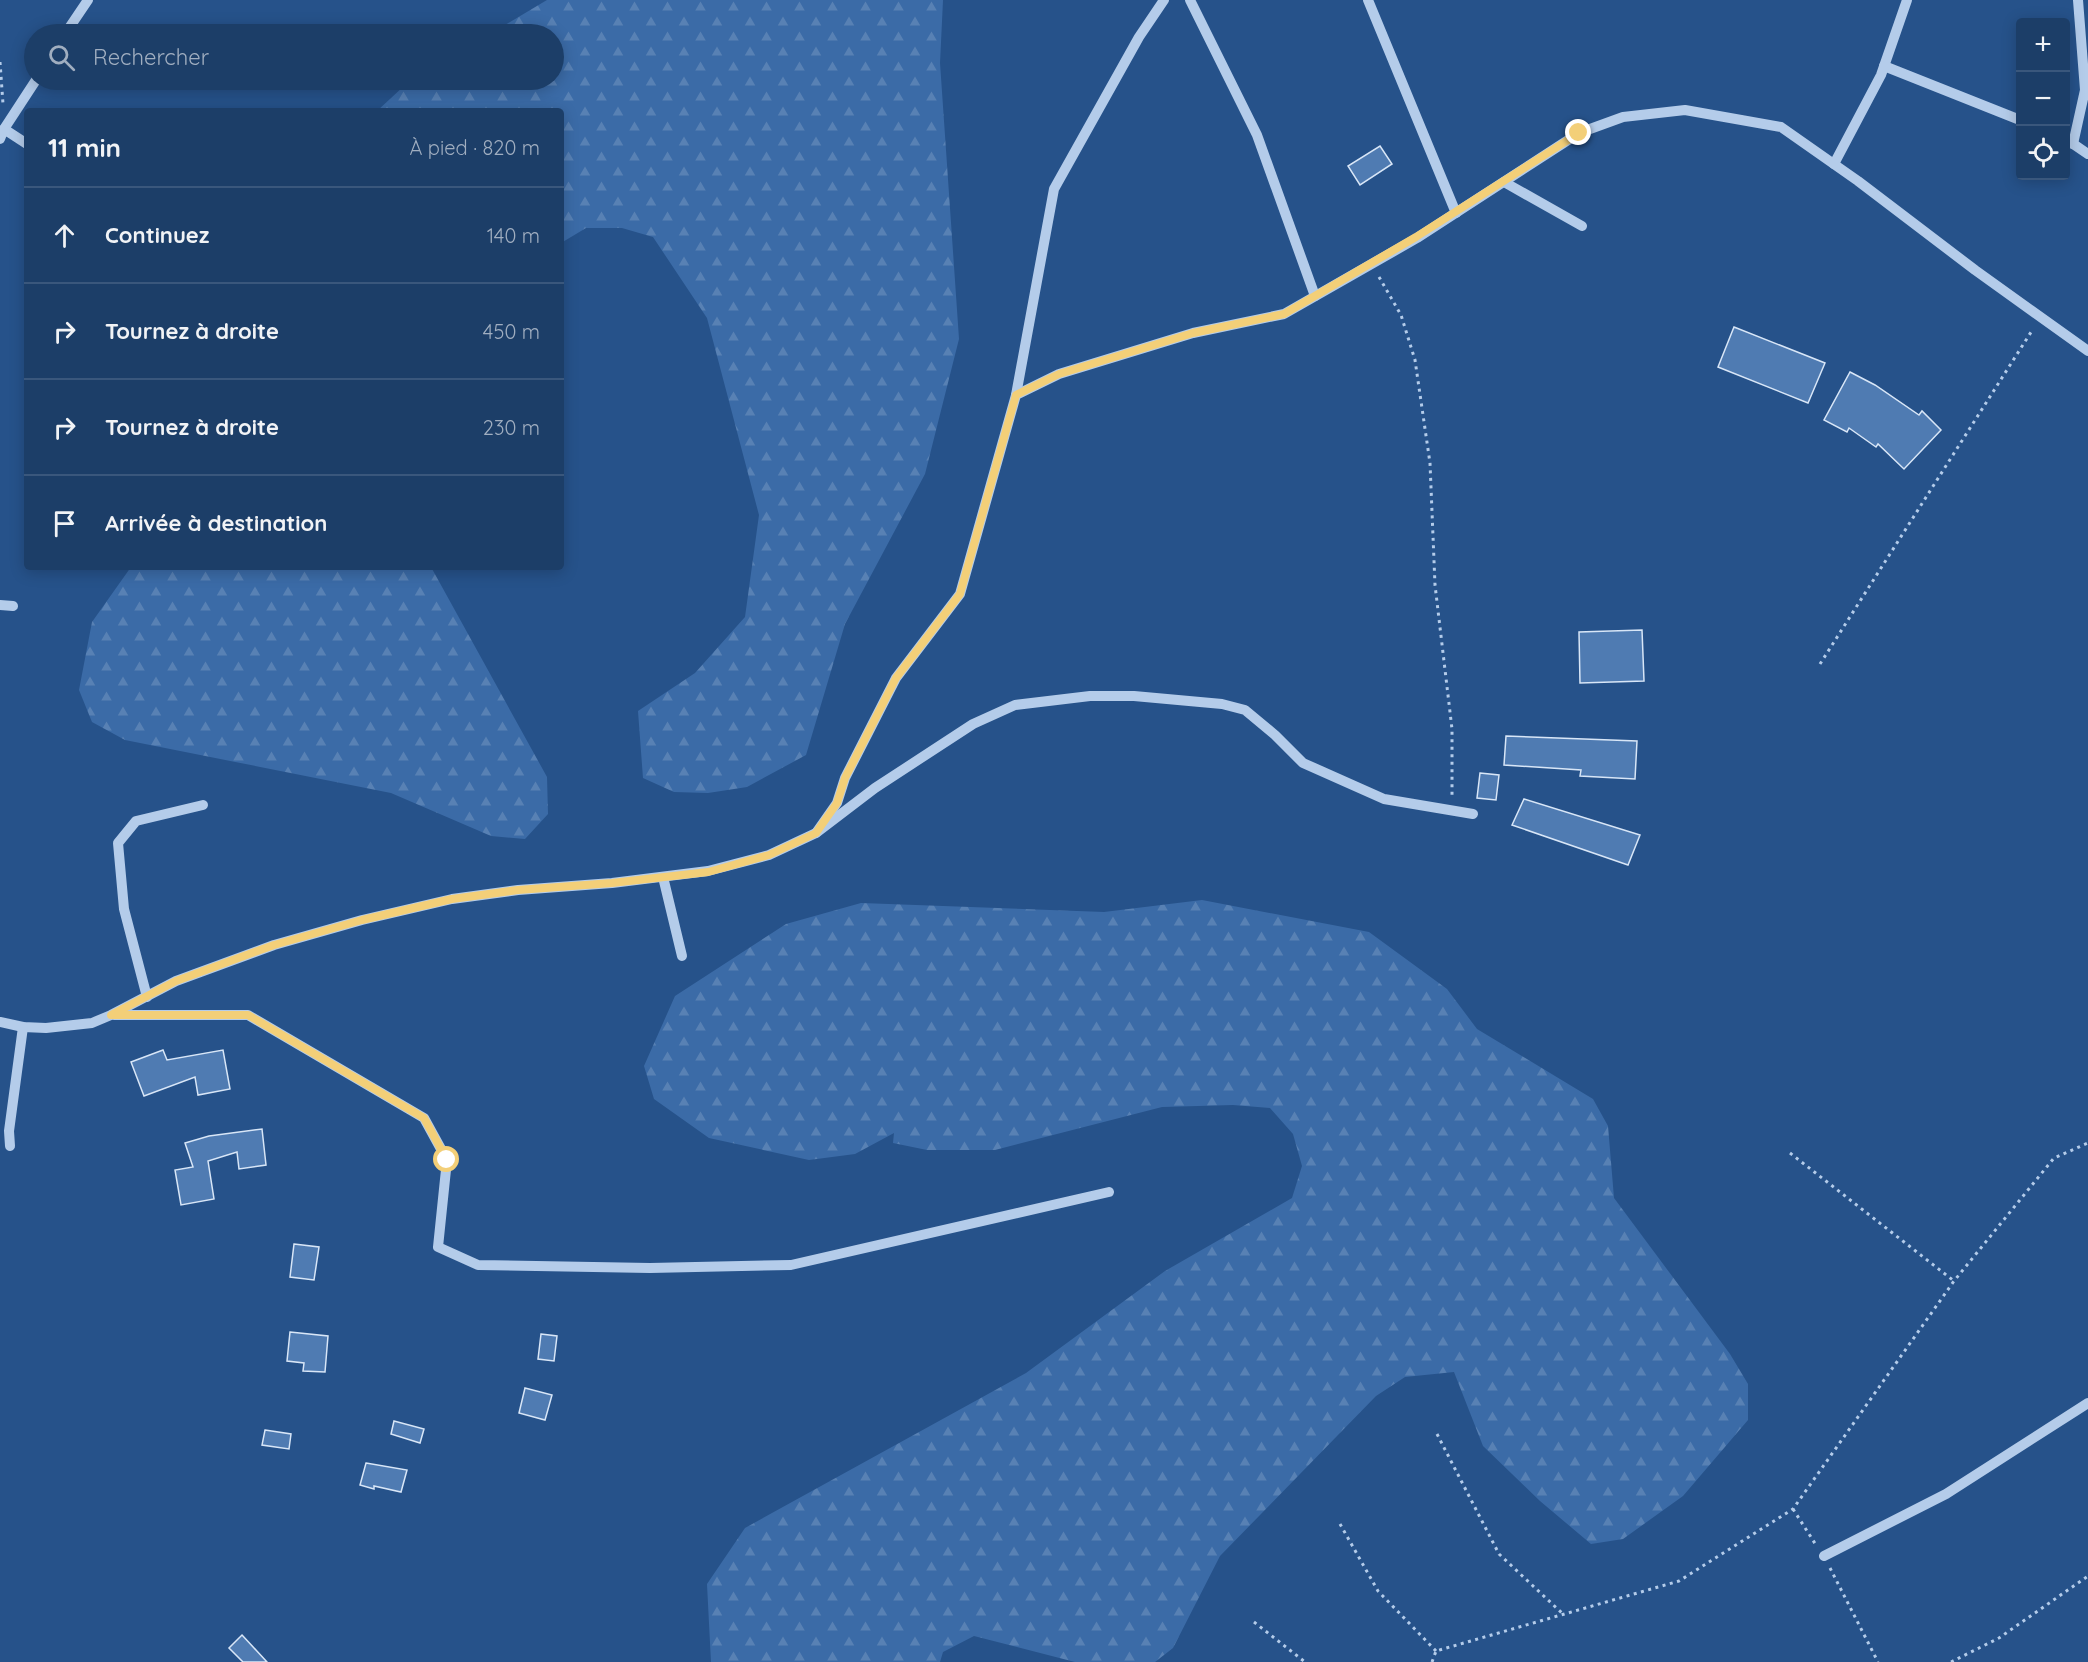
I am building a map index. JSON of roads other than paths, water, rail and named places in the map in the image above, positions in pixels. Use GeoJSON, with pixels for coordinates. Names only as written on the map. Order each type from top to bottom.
{"type":"FeatureCollection","features":[{"type":"Feature","properties":{"kind":"street"},"geometry":{"type":"LineString","coordinates":[[72,24],[88,0]]}},
{"type":"Feature","properties":{"kind":"street"},"geometry":{"type":"LineString","coordinates":[[816,833],[837,803],[845,778],[896,678],[960,594],[1016,395],[1054,189],[1139,38],[1164,0]]}},
{"type":"Feature","properties":{"kind":"street"},"geometry":{"type":"LineString","coordinates":[[1190,0],[1257,135],[1315,296]]}},
{"type":"Feature","properties":{"kind":"street"},"geometry":{"type":"LineString","coordinates":[[1368,0],[1456,213]]}},
{"type":"Feature","properties":{"kind":"street"},"geometry":{"type":"LineString","coordinates":[[1834,164],[1884,66],[1907,0]]}},
{"type":"Feature","properties":{"kind":"street"},"geometry":{"type":"LineString","coordinates":[[2070,139],[2085,90],[2078,0]]}},
{"type":"Feature","properties":{"kind":"street"},"geometry":{"type":"LineString","coordinates":[[1884,66],[2016,118]]}},
{"type":"Feature","properties":{"kind":"street"},"geometry":{"type":"LineString","coordinates":[[24,143],[2,134],[30,90]]}},
{"type":"Feature","properties":{"kind":"street"},"geometry":{"type":"LineString","coordinates":[[1016,395],[1059,374],[1193,333],[1284,314],[1456,213],[1579,133],[1623,117],[1685,110],[1781,127],[2088,351]]}},
{"type":"Feature","properties":{"kind":"street"},"geometry":{"type":"LineString","coordinates":[[2070,143],[2088,154]]}},
{"type":"Feature","properties":{"kind":"street"},"geometry":{"type":"LineString","coordinates":[[1504,182],[1582,226]]}},
{"type":"Feature","properties":{"kind":"street"},"geometry":{"type":"LineString","coordinates":[[0,605],[13,606]]}},
{"type":"Feature","properties":{"kind":"street"},"geometry":{"type":"LineString","coordinates":[[0,1022],[23,1027],[46,1028],[92,1023],[176,981],[274,945],[362,920],[452,899],[518,890],[612,883],[708,872],[769,855],[816,833],[876,788],[973,724],[1015,705],[1090,696],[1134,696],[1211,703],[1245,710],[1303,763],[1384,799],[1473,814]]}},
{"type":"Feature","properties":{"kind":"street"},"geometry":{"type":"LineString","coordinates":[[147,996],[124,909],[118,843],[136,821],[203,805]]}},
{"type":"Feature","properties":{"kind":"street"},"geometry":{"type":"LineString","coordinates":[[663,877],[682,956]]}},
{"type":"Feature","properties":{"kind":"street"},"geometry":{"type":"LineString","coordinates":[[111,1015],[248,1015],[424,1118],[447,1160],[438,1247],[478,1265],[650,1268],[791,1265],[1108,1192]]}},
{"type":"Feature","properties":{"kind":"street"},"geometry":{"type":"LineString","coordinates":[[10,1146],[9,1131],[23,1027]]}},
{"type":"Feature","properties":{"kind":"street"},"geometry":{"type":"LineString","coordinates":[[1824,1556],[1946,1494],[2088,1403]]}}]}
